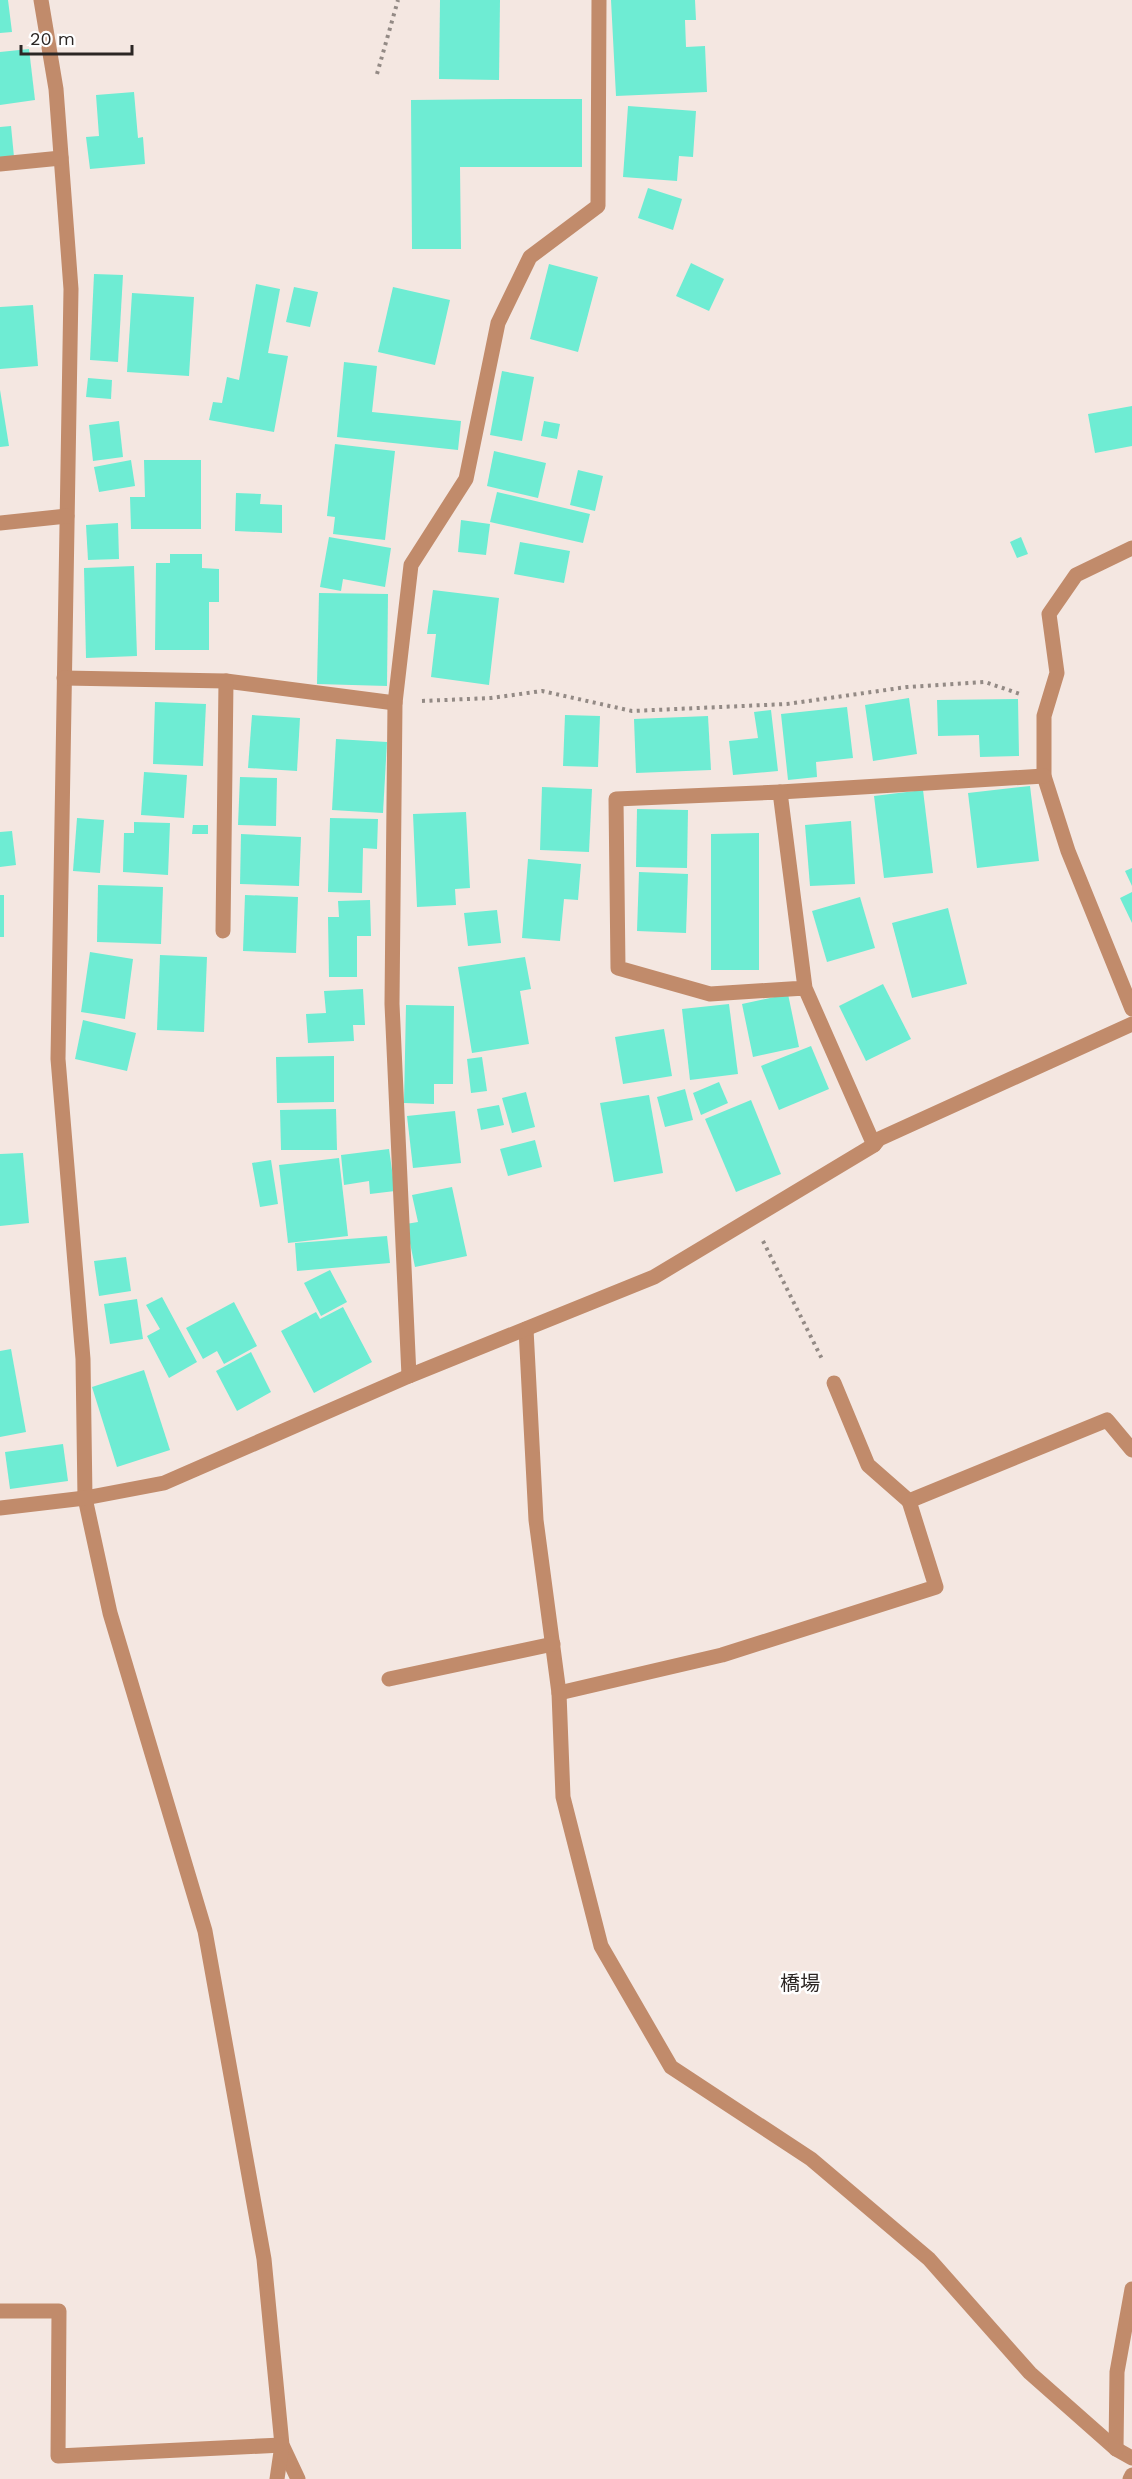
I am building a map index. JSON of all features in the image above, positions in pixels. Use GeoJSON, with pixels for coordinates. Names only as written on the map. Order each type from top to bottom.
{"type":"FeatureCollection","features":[{"type":"Feature","properties":{"kind":"street"},"geometry":{"type":"LineString","coordinates":[[41,0],[56,89],[71,289],[58,1059],[83,1359],[85,1498],[111,1613],[205,1931],[264,2259],[282,2445],[277,2479]]}},
{"type":"Feature","properties":{"kind":"street"},"geometry":{"type":"LineString","coordinates":[[409,1376],[392,1004],[394,703],[411,565],[466,479],[498,323],[530,257],[598,206],[599,0]]}},
{"type":"Feature","properties":{"kind":"street"},"geometry":{"type":"LineString","coordinates":[[0,164],[61,158]]}},
{"type":"Feature","properties":{"kind":"street"},"geometry":{"type":"LineString","coordinates":[[0,523],[67,516]]}},
{"type":"Feature","properties":{"kind":"street"},"geometry":{"type":"LineString","coordinates":[[1132,548],[1076,575],[1049,614],[1057,673],[1044,716],[1044,776],[1068,851],[1132,1009]]}},
{"type":"Feature","properties":{"kind":"street"},"geometry":{"type":"LineString","coordinates":[[64,678],[226,681],[394,703]]}},
{"type":"Feature","properties":{"kind":"street"},"geometry":{"type":"LineString","coordinates":[[223,931],[226,681]]}},
{"type":"Feature","properties":{"kind":"street"},"geometry":{"type":"LineString","coordinates":[[805,988],[710,994],[618,968],[616,799],[780,792],[1044,776]]}},
{"type":"Feature","properties":{"kind":"street"},"geometry":{"type":"LineString","coordinates":[[780,792],[805,988],[874,1145]]}},
{"type":"Feature","properties":{"kind":"street"},"geometry":{"type":"LineString","coordinates":[[0,1508],[85,1498],[164,1484],[409,1376],[654,1277],[874,1145],[879,1139],[1132,1024]]}},
{"type":"Feature","properties":{"kind":"street"},"geometry":{"type":"LineString","coordinates":[[526,1329],[536,1520],[559,1693],[562,1797],[601,1946],[671,2067],[811,2159],[929,2259],[1030,2373],[1116,2449],[1132,2458]]}},
{"type":"Feature","properties":{"kind":"street"},"geometry":{"type":"LineString","coordinates":[[559,1693],[722,1655],[936,1587],[909,1501],[868,1465],[834,1383]]}},
{"type":"Feature","properties":{"kind":"street"},"geometry":{"type":"LineString","coordinates":[[909,1501],[1107,1420],[1132,1450]]}},
{"type":"Feature","properties":{"kind":"street"},"geometry":{"type":"LineString","coordinates":[[389,1679],[553,1644]]}},
{"type":"Feature","properties":{"kind":"street"},"geometry":{"type":"LineString","coordinates":[[1116,2449],[1118,2372],[1132,2289]]}},
{"type":"Feature","properties":{"kind":"street"},"geometry":{"type":"LineString","coordinates":[[0,2311],[59,2311],[58,2457],[282,2445]]}},
{"type":"Feature","properties":{"kind":"street"},"geometry":{"type":"LineString","coordinates":[[282,2445],[298,2479]]}},
{"type":"Feature","properties":{"kind":"street"},"geometry":{"type":"LineString","coordinates":[[1130,2479],[1132,2475]]}},
{"type":"Feature","properties":{"kind":"path"},"geometry":{"type":"LineString","coordinates":[[376,74],[398,0]]}},
{"type":"Feature","properties":{"kind":"path"},"geometry":{"type":"LineString","coordinates":[[394,703],[492,698],[542,691],[632,711],[787,704],[907,687],[985,682],[1048,704]]}},
{"type":"Feature","properties":{"kind":"path"},"geometry":{"type":"LineString","coordinates":[[752,1219],[834,1383]]}},
{"type":"Feature","properties":{"kind":"building"},"geometry":{"type":"Polygon","coordinates":[[[0,0],[8,0],[12,32],[0,33],[0,0]]]}},
{"type":"Feature","properties":{"kind":"building"},"geometry":{"type":"Polygon","coordinates":[[[440,0],[500,0],[499,80],[439,79],[440,0]]]}},
{"type":"Feature","properties":{"kind":"building"},"geometry":{"type":"Polygon","coordinates":[[[611,0],[695,0],[696,20],[685,20],[686,47],[705,46],[707,92],[616,96],[611,0]]]}},
{"type":"Feature","properties":{"kind":"building"},"geometry":{"type":"Polygon","coordinates":[[[29,49],[35,100],[0,105],[0,52],[29,49]]]}},
{"type":"Feature","properties":{"kind":"building"},"geometry":{"type":"Polygon","coordinates":[[[134,92],[138,138],[143,137],[145,164],[90,169],[86,137],[99,136],[96,95],[134,92]]]}},
{"type":"Feature","properties":{"kind":"building"},"geometry":{"type":"Polygon","coordinates":[[[582,99],[582,167],[460,167],[461,249],[412,249],[411,100],[582,99]]]}},
{"type":"Feature","properties":{"kind":"building"},"geometry":{"type":"Polygon","coordinates":[[[628,106],[696,111],[693,157],[679,156],[677,181],[623,177],[628,106]]]}},
{"type":"Feature","properties":{"kind":"building"},"geometry":{"type":"Polygon","coordinates":[[[11,126],[14,157],[0,158],[0,127],[11,126]]]}},
{"type":"Feature","properties":{"kind":"building"},"geometry":{"type":"Polygon","coordinates":[[[648,188],[682,199],[673,230],[638,218],[648,188]]]}},
{"type":"Feature","properties":{"kind":"building"},"geometry":{"type":"Polygon","coordinates":[[[691,263],[724,279],[709,311],[676,296],[691,263]]]}},
{"type":"Feature","properties":{"kind":"building"},"geometry":{"type":"Polygon","coordinates":[[[549,264],[598,277],[578,352],[530,339],[549,264]]]}},
{"type":"Feature","properties":{"kind":"building"},"geometry":{"type":"Polygon","coordinates":[[[94,274],[123,275],[118,362],[90,360],[94,274]]]}},
{"type":"Feature","properties":{"kind":"building"},"geometry":{"type":"Polygon","coordinates":[[[256,284],[280,289],[268,353],[288,356],[274,432],[209,420],[213,402],[222,403],[227,377],[239,380],[256,284]]]}},
{"type":"Feature","properties":{"kind":"building"},"geometry":{"type":"Polygon","coordinates":[[[294,287],[318,292],[310,327],[286,322],[294,287]]]}},
{"type":"Feature","properties":{"kind":"building"},"geometry":{"type":"Polygon","coordinates":[[[393,287],[450,300],[435,365],[378,352],[393,287]]]}},
{"type":"Feature","properties":{"kind":"building"},"geometry":{"type":"Polygon","coordinates":[[[132,293],[194,297],[189,376],[127,372],[132,293]]]}},
{"type":"Feature","properties":{"kind":"building"},"geometry":{"type":"Polygon","coordinates":[[[33,305],[38,366],[0,369],[0,307],[33,305]]]}},
{"type":"Feature","properties":{"kind":"building"},"geometry":{"type":"Polygon","coordinates":[[[344,362],[377,366],[372,412],[461,421],[458,450],[337,437],[344,362]]]}},
{"type":"Feature","properties":{"kind":"building"},"geometry":{"type":"Polygon","coordinates":[[[502,371],[534,377],[522,441],[490,435],[502,371]]]}},
{"type":"Feature","properties":{"kind":"building"},"geometry":{"type":"Polygon","coordinates":[[[88,378],[112,380],[111,399],[86,397],[88,378]]]}},
{"type":"Feature","properties":{"kind":"building"},"geometry":{"type":"Polygon","coordinates":[[[0,390],[9,446],[0,447],[0,390]]]}},
{"type":"Feature","properties":{"kind":"building"},"geometry":{"type":"Polygon","coordinates":[[[1132,406],[1132,446],[1095,453],[1088,414],[1132,406]]]}},
{"type":"Feature","properties":{"kind":"building"},"geometry":{"type":"Polygon","coordinates":[[[119,421],[123,457],[93,461],[89,425],[119,421]]]}},
{"type":"Feature","properties":{"kind":"building"},"geometry":{"type":"Polygon","coordinates":[[[544,421],[560,424],[557,439],[541,436],[544,421]]]}},
{"type":"Feature","properties":{"kind":"building"},"geometry":{"type":"Polygon","coordinates":[[[335,444],[395,451],[385,540],[333,534],[335,517],[327,516],[335,444]]]}},
{"type":"Feature","properties":{"kind":"building"},"geometry":{"type":"Polygon","coordinates":[[[494,451],[546,463],[538,498],[487,486],[494,451]]]}},
{"type":"Feature","properties":{"kind":"building"},"geometry":{"type":"Polygon","coordinates":[[[131,460],[135,486],[99,492],[94,467],[131,460]]]}},
{"type":"Feature","properties":{"kind":"building"},"geometry":{"type":"Polygon","coordinates":[[[144,460],[201,460],[201,529],[131,529],[130,497],[145,497],[144,460]]]}},
{"type":"Feature","properties":{"kind":"building"},"geometry":{"type":"Polygon","coordinates":[[[578,470],[603,476],[595,511],[570,505],[578,470]]]}},
{"type":"Feature","properties":{"kind":"building"},"geometry":{"type":"Polygon","coordinates":[[[497,492],[590,514],[583,543],[490,522],[497,492]]]}},
{"type":"Feature","properties":{"kind":"building"},"geometry":{"type":"Polygon","coordinates":[[[236,493],[261,494],[260,504],[282,505],[282,533],[235,531],[236,493]]]}},
{"type":"Feature","properties":{"kind":"building"},"geometry":{"type":"Polygon","coordinates":[[[461,520],[490,524],[486,555],[458,552],[461,520]]]}},
{"type":"Feature","properties":{"kind":"building"},"geometry":{"type":"Polygon","coordinates":[[[118,523],[119,559],[88,560],[86,525],[118,523]]]}},
{"type":"Feature","properties":{"kind":"building"},"geometry":{"type":"Polygon","coordinates":[[[329,537],[391,548],[385,587],[343,579],[341,591],[320,587],[329,537]]]}},
{"type":"Feature","properties":{"kind":"building"},"geometry":{"type":"Polygon","coordinates":[[[1021,537],[1028,554],[1017,558],[1010,542],[1021,537]]]}},
{"type":"Feature","properties":{"kind":"building"},"geometry":{"type":"Polygon","coordinates":[[[520,542],[570,551],[564,583],[514,574],[520,542]]]}},
{"type":"Feature","properties":{"kind":"building"},"geometry":{"type":"Polygon","coordinates":[[[170,554],[202,554],[202,568],[219,569],[219,602],[209,602],[209,650],[155,650],[156,563],[170,563],[170,554]]]}},
{"type":"Feature","properties":{"kind":"building"},"geometry":{"type":"Polygon","coordinates":[[[134,566],[137,656],[86,658],[84,568],[134,566]]]}},
{"type":"Feature","properties":{"kind":"building"},"geometry":{"type":"Polygon","coordinates":[[[433,590],[499,598],[489,685],[431,677],[436,634],[427,634],[433,590]]]}},
{"type":"Feature","properties":{"kind":"building"},"geometry":{"type":"Polygon","coordinates":[[[319,593],[388,594],[387,686],[317,684],[319,593]]]}},
{"type":"Feature","properties":{"kind":"building"},"geometry":{"type":"Polygon","coordinates":[[[909,698],[917,754],[873,761],[865,705],[909,698]]]}},
{"type":"Feature","properties":{"kind":"building"},"geometry":{"type":"Polygon","coordinates":[[[1018,699],[1019,756],[980,757],[979,735],[938,736],[937,700],[1018,699]]]}},
{"type":"Feature","properties":{"kind":"building"},"geometry":{"type":"Polygon","coordinates":[[[155,702],[206,704],[203,766],[153,764],[155,702]]]}},
{"type":"Feature","properties":{"kind":"building"},"geometry":{"type":"Polygon","coordinates":[[[847,707],[853,758],[816,762],[817,777],[788,780],[781,714],[847,707]]]}},
{"type":"Feature","properties":{"kind":"building"},"geometry":{"type":"Polygon","coordinates":[[[771,710],[778,771],[733,775],[729,741],[758,738],[754,712],[771,710]]]}},
{"type":"Feature","properties":{"kind":"building"},"geometry":{"type":"Polygon","coordinates":[[[252,715],[300,718],[297,771],[248,768],[252,715]]]}},
{"type":"Feature","properties":{"kind":"building"},"geometry":{"type":"Polygon","coordinates":[[[565,715],[600,716],[598,767],[563,766],[565,715]]]}},
{"type":"Feature","properties":{"kind":"building"},"geometry":{"type":"Polygon","coordinates":[[[708,716],[711,770],[636,773],[634,719],[708,716]]]}},
{"type":"Feature","properties":{"kind":"building"},"geometry":{"type":"Polygon","coordinates":[[[336,739],[387,742],[383,813],[332,810],[336,739]]]}},
{"type":"Feature","properties":{"kind":"building"},"geometry":{"type":"Polygon","coordinates":[[[144,772],[187,775],[184,818],[141,815],[144,772]]]}},
{"type":"Feature","properties":{"kind":"building"},"geometry":{"type":"Polygon","coordinates":[[[240,777],[277,778],[276,826],[238,825],[240,777]]]}},
{"type":"Feature","properties":{"kind":"building"},"geometry":{"type":"Polygon","coordinates":[[[1030,786],[1039,861],[977,868],[968,793],[1030,786]]]}},
{"type":"Feature","properties":{"kind":"building"},"geometry":{"type":"Polygon","coordinates":[[[542,787],[592,789],[589,852],[540,850],[542,787]]]}},
{"type":"Feature","properties":{"kind":"building"},"geometry":{"type":"Polygon","coordinates":[[[923,790],[933,873],[884,878],[874,796],[923,790]]]}},
{"type":"Feature","properties":{"kind":"building"},"geometry":{"type":"Polygon","coordinates":[[[637,809],[688,810],[687,868],[636,867],[637,809]]]}},
{"type":"Feature","properties":{"kind":"building"},"geometry":{"type":"Polygon","coordinates":[[[466,812],[470,888],[455,889],[456,905],[417,907],[413,814],[466,812]]]}},
{"type":"Feature","properties":{"kind":"building"},"geometry":{"type":"Polygon","coordinates":[[[77,818],[104,820],[100,873],[73,871],[77,818]]]}},
{"type":"Feature","properties":{"kind":"building"},"geometry":{"type":"Polygon","coordinates":[[[330,818],[378,819],[377,849],[363,848],[362,893],[328,892],[330,818]]]}},
{"type":"Feature","properties":{"kind":"building"},"geometry":{"type":"Polygon","coordinates":[[[851,821],[855,884],[810,886],[805,825],[851,821]]]}},
{"type":"Feature","properties":{"kind":"building"},"geometry":{"type":"Polygon","coordinates":[[[134,822],[170,823],[168,875],[123,872],[124,833],[134,833],[134,822]]]}},
{"type":"Feature","properties":{"kind":"building"},"geometry":{"type":"Polygon","coordinates":[[[193,825],[208,825],[208,834],[192,834],[193,825]]]}},
{"type":"Feature","properties":{"kind":"building"},"geometry":{"type":"Polygon","coordinates":[[[12,831],[16,865],[0,867],[0,832],[12,831]]]}},
{"type":"Feature","properties":{"kind":"building"},"geometry":{"type":"Polygon","coordinates":[[[759,833],[759,970],[711,970],[711,834],[759,833]]]}},
{"type":"Feature","properties":{"kind":"building"},"geometry":{"type":"Polygon","coordinates":[[[241,834],[301,837],[299,886],[240,884],[241,834]]]}},
{"type":"Feature","properties":{"kind":"building"},"geometry":{"type":"Polygon","coordinates":[[[528,859],[581,864],[578,900],[564,899],[560,941],[522,938],[528,859]]]}},
{"type":"Feature","properties":{"kind":"building"},"geometry":{"type":"Polygon","coordinates":[[[1132,868],[1132,886],[1125,871],[1132,868]]]}},
{"type":"Feature","properties":{"kind":"building"},"geometry":{"type":"Polygon","coordinates":[[[639,872],[688,874],[686,933],[637,931],[639,872]]]}},
{"type":"Feature","properties":{"kind":"building"},"geometry":{"type":"Polygon","coordinates":[[[98,885],[163,887],[161,944],[97,942],[98,885]]]}},
{"type":"Feature","properties":{"kind":"building"},"geometry":{"type":"Polygon","coordinates":[[[1132,892],[1132,923],[1120,898],[1132,892]]]}},
{"type":"Feature","properties":{"kind":"building"},"geometry":{"type":"Polygon","coordinates":[[[0,895],[4,895],[4,937],[0,937],[0,895]]]}},
{"type":"Feature","properties":{"kind":"building"},"geometry":{"type":"Polygon","coordinates":[[[245,895],[298,897],[296,953],[243,951],[245,895]]]}},
{"type":"Feature","properties":{"kind":"building"},"geometry":{"type":"Polygon","coordinates":[[[860,897],[875,948],[827,962],[812,911],[860,897]]]}},
{"type":"Feature","properties":{"kind":"building"},"geometry":{"type":"Polygon","coordinates":[[[370,900],[371,936],[357,936],[357,977],[329,977],[328,917],[339,917],[338,901],[370,900]]]}},
{"type":"Feature","properties":{"kind":"building"},"geometry":{"type":"Polygon","coordinates":[[[948,908],[967,984],[912,998],[892,923],[948,908]]]}},
{"type":"Feature","properties":{"kind":"building"},"geometry":{"type":"Polygon","coordinates":[[[497,910],[501,943],[468,946],[464,913],[497,910]]]}},
{"type":"Feature","properties":{"kind":"building"},"geometry":{"type":"Polygon","coordinates":[[[90,952],[133,959],[125,1019],[81,1012],[90,952]]]}},
{"type":"Feature","properties":{"kind":"building"},"geometry":{"type":"Polygon","coordinates":[[[160,955],[207,957],[204,1032],[157,1030],[160,955]]]}},
{"type":"Feature","properties":{"kind":"building"},"geometry":{"type":"Polygon","coordinates":[[[525,957],[531,989],[520,991],[529,1044],[472,1053],[458,967],[525,957]]]}},
{"type":"Feature","properties":{"kind":"building"},"geometry":{"type":"Polygon","coordinates":[[[883,984],[911,1039],[866,1061],[839,1006],[883,984]]]}},
{"type":"Feature","properties":{"kind":"building"},"geometry":{"type":"Polygon","coordinates":[[[363,989],[365,1025],[353,1025],[354,1041],[308,1043],[306,1014],[326,1013],[324,991],[363,989]]]}},
{"type":"Feature","properties":{"kind":"building"},"geometry":{"type":"Polygon","coordinates":[[[788,994],[799,1047],[753,1057],[742,1004],[788,994]]]}},
{"type":"Feature","properties":{"kind":"building"},"geometry":{"type":"Polygon","coordinates":[[[729,1004],[738,1074],[690,1080],[682,1009],[729,1004]]]}},
{"type":"Feature","properties":{"kind":"building"},"geometry":{"type":"Polygon","coordinates":[[[406,1005],[454,1006],[453,1084],[434,1084],[434,1104],[404,1103],[406,1005]]]}},
{"type":"Feature","properties":{"kind":"building"},"geometry":{"type":"Polygon","coordinates":[[[83,1020],[136,1033],[127,1071],[75,1059],[83,1020]]]}},
{"type":"Feature","properties":{"kind":"building"},"geometry":{"type":"Polygon","coordinates":[[[664,1029],[672,1076],[623,1084],[615,1037],[664,1029]]]}},
{"type":"Feature","properties":{"kind":"building"},"geometry":{"type":"Polygon","coordinates":[[[811,1046],[829,1089],[779,1110],[761,1066],[811,1046]]]}},
{"type":"Feature","properties":{"kind":"building"},"geometry":{"type":"Polygon","coordinates":[[[334,1056],[334,1102],[277,1103],[276,1057],[334,1056]]]}},
{"type":"Feature","properties":{"kind":"building"},"geometry":{"type":"Polygon","coordinates":[[[482,1057],[487,1091],[471,1093],[467,1059],[482,1057]]]}},
{"type":"Feature","properties":{"kind":"building"},"geometry":{"type":"Polygon","coordinates":[[[719,1082],[728,1103],[701,1115],[693,1093],[719,1082]]]}},
{"type":"Feature","properties":{"kind":"building"},"geometry":{"type":"Polygon","coordinates":[[[685,1089],[693,1120],[665,1127],[657,1097],[685,1089]]]}},
{"type":"Feature","properties":{"kind":"building"},"geometry":{"type":"Polygon","coordinates":[[[526,1092],[535,1127],[512,1133],[502,1098],[526,1092]]]}},
{"type":"Feature","properties":{"kind":"building"},"geometry":{"type":"Polygon","coordinates":[[[649,1095],[663,1173],[614,1182],[600,1103],[649,1095]]]}},
{"type":"Feature","properties":{"kind":"building"},"geometry":{"type":"Polygon","coordinates":[[[751,1100],[781,1174],[736,1192],[705,1119],[751,1100]]]}},
{"type":"Feature","properties":{"kind":"building"},"geometry":{"type":"Polygon","coordinates":[[[499,1105],[504,1125],[481,1130],[477,1109],[499,1105]]]}},
{"type":"Feature","properties":{"kind":"building"},"geometry":{"type":"Polygon","coordinates":[[[336,1109],[337,1150],[281,1150],[280,1110],[336,1109]]]}},
{"type":"Feature","properties":{"kind":"building"},"geometry":{"type":"Polygon","coordinates":[[[455,1111],[461,1163],[413,1168],[407,1116],[455,1111]]]}},
{"type":"Feature","properties":{"kind":"building"},"geometry":{"type":"Polygon","coordinates":[[[535,1140],[542,1167],[508,1176],[500,1149],[535,1140]]]}},
{"type":"Feature","properties":{"kind":"building"},"geometry":{"type":"Polygon","coordinates":[[[389,1149],[395,1191],[370,1194],[369,1181],[344,1185],[341,1155],[389,1149]]]}},
{"type":"Feature","properties":{"kind":"building"},"geometry":{"type":"Polygon","coordinates":[[[23,1153],[29,1223],[0,1226],[0,1154],[23,1153]]]}},
{"type":"Feature","properties":{"kind":"building"},"geometry":{"type":"Polygon","coordinates":[[[339,1158],[348,1236],[288,1243],[279,1165],[339,1158]]]}},
{"type":"Feature","properties":{"kind":"building"},"geometry":{"type":"Polygon","coordinates":[[[271,1160],[278,1204],[260,1207],[252,1163],[271,1160]]]}},
{"type":"Feature","properties":{"kind":"building"},"geometry":{"type":"Polygon","coordinates":[[[452,1187],[467,1256],[415,1267],[406,1224],[418,1222],[412,1195],[452,1187]]]}},
{"type":"Feature","properties":{"kind":"building"},"geometry":{"type":"Polygon","coordinates":[[[387,1236],[390,1263],[297,1271],[295,1243],[387,1236]]]}},
{"type":"Feature","properties":{"kind":"building"},"geometry":{"type":"Polygon","coordinates":[[[126,1257],[131,1291],[99,1296],[94,1261],[126,1257]]]}},
{"type":"Feature","properties":{"kind":"building"},"geometry":{"type":"Polygon","coordinates":[[[330,1270],[347,1302],[321,1316],[304,1283],[330,1270]]]}},
{"type":"Feature","properties":{"kind":"building"},"geometry":{"type":"Polygon","coordinates":[[[162,1297],[197,1362],[169,1378],[147,1336],[160,1329],[146,1305],[162,1297]]]}},
{"type":"Feature","properties":{"kind":"building"},"geometry":{"type":"Polygon","coordinates":[[[137,1299],[143,1339],[110,1344],[104,1304],[137,1299]]]}},
{"type":"Feature","properties":{"kind":"building"},"geometry":{"type":"Polygon","coordinates":[[[234,1302],[257,1346],[224,1364],[217,1351],[203,1359],[186,1328],[234,1302]]]}},
{"type":"Feature","properties":{"kind":"building"},"geometry":{"type":"Polygon","coordinates":[[[343,1307],[372,1362],[314,1393],[281,1331],[316,1312],[320,1319],[343,1307]]]}},
{"type":"Feature","properties":{"kind":"building"},"geometry":{"type":"Polygon","coordinates":[[[11,1349],[26,1432],[0,1437],[0,1351],[11,1349]]]}},
{"type":"Feature","properties":{"kind":"building"},"geometry":{"type":"Polygon","coordinates":[[[251,1352],[271,1392],[237,1411],[216,1371],[251,1352]]]}},
{"type":"Feature","properties":{"kind":"building"},"geometry":{"type":"Polygon","coordinates":[[[144,1370],[170,1450],[117,1467],[92,1387],[144,1370]]]}},
{"type":"Feature","properties":{"kind":"building"},"geometry":{"type":"Polygon","coordinates":[[[63,1444],[68,1481],[10,1489],[5,1452],[63,1444]]]}},
{"type":"Feature","properties":{"kind":"district","name":"橋場"},"geometry":{"type":"Point","coordinates":[800,1983]}}]}
